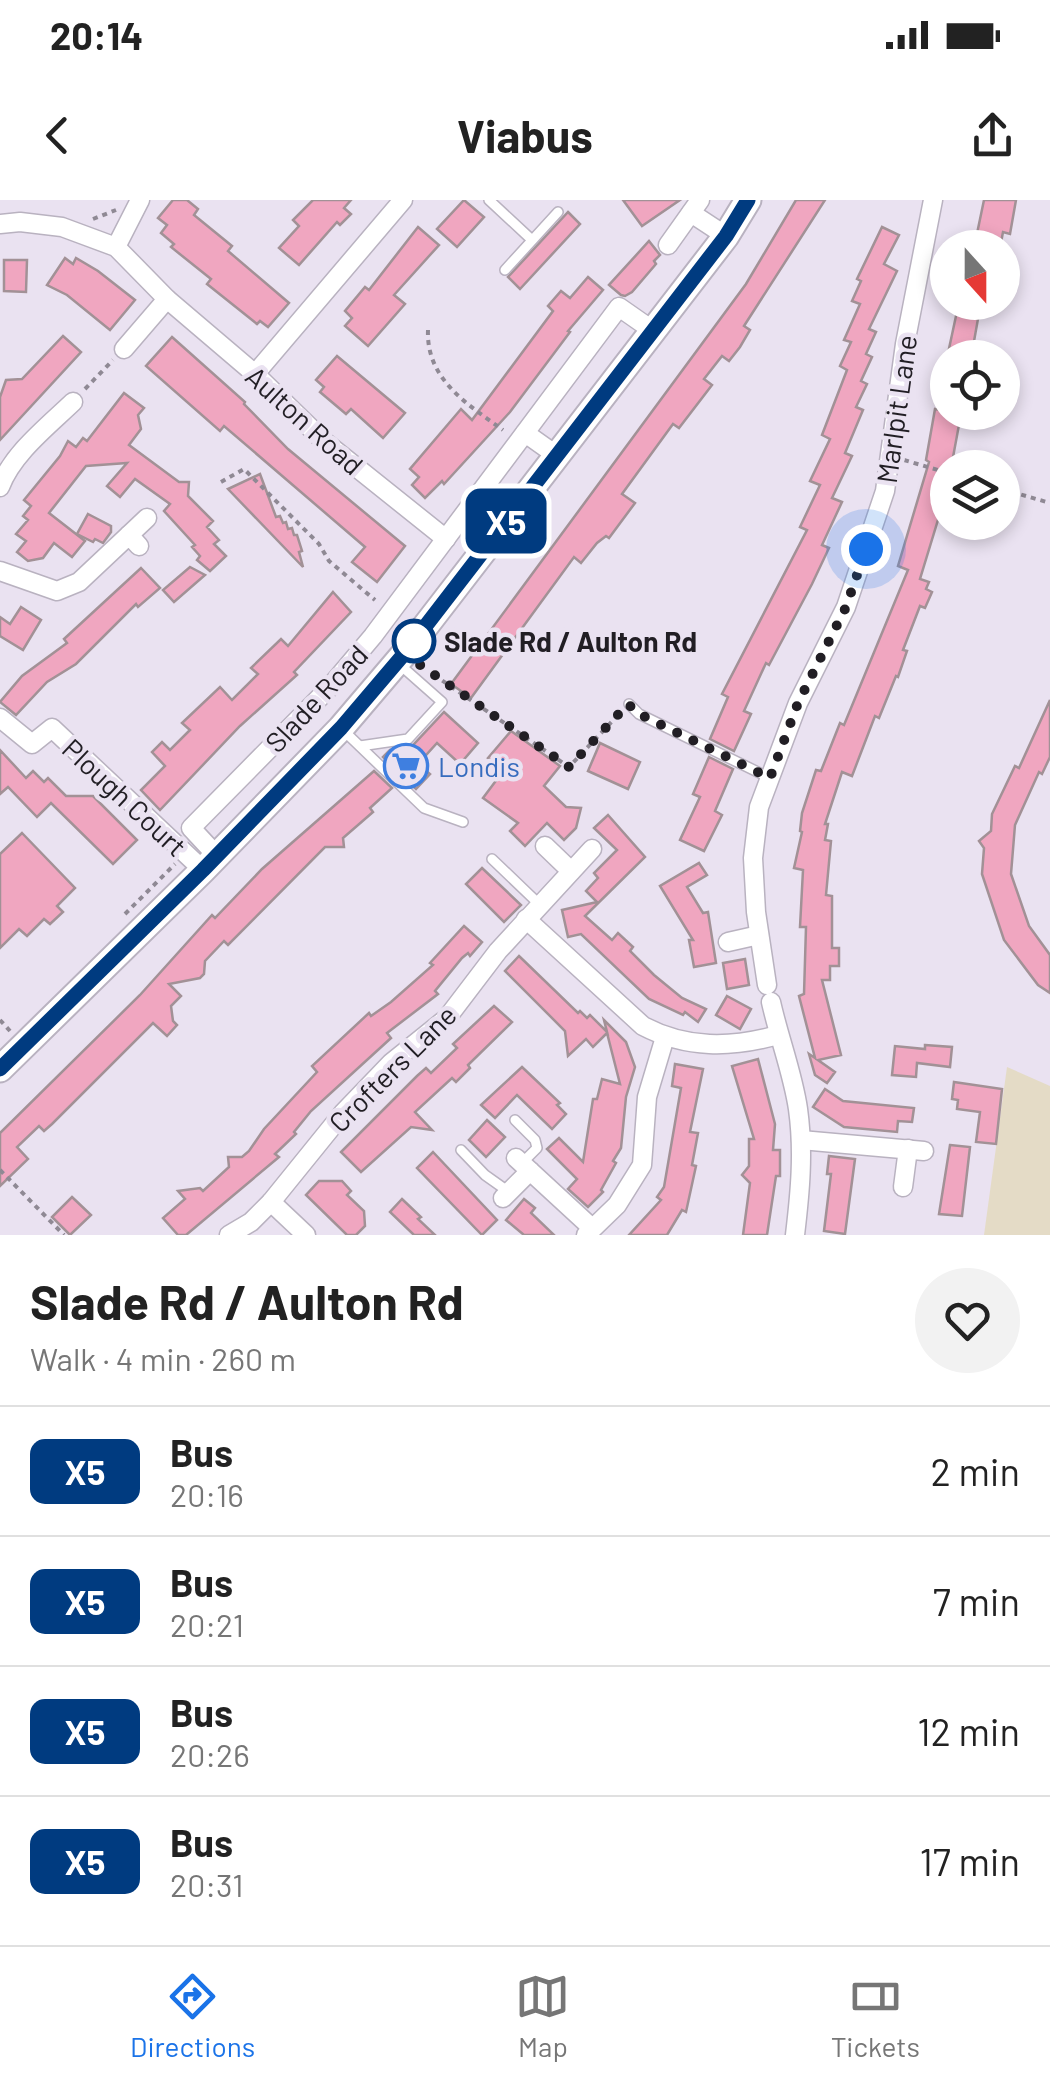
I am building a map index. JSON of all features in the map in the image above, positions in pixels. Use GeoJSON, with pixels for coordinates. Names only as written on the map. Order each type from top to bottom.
{"type":"FeatureCollection","features":[{"type":"Feature","properties":{"kind":"main road","name":"Slade Road"},"geometry":{"type":"LineString","coordinates":[[0,1070],[210,863],[350,737],[398,661],[726,236],[748,200]]}},
{"type":"Feature","properties":{"kind":"street"},"geometry":{"type":"LineString","coordinates":[[116,247],[140,200]]}},
{"type":"Feature","properties":{"kind":"street"},"geometry":{"type":"LineString","coordinates":[[255,374],[402,200]]}},
{"type":"Feature","properties":{"kind":"street","name":"Marlpit Lane"},"geometry":{"type":"LineString","coordinates":[[795,1235],[802,1176],[801,1140],[798,1106],[778,1035],[759,936],[753,858],[759,807],[798,703],[846,607],[885,491],[904,344],[933,200]]}},
{"type":"Feature","properties":{"kind":"street"},"geometry":{"type":"LineString","coordinates":[[668,245],[696,206],[726,236]]}},
{"type":"Feature","properties":{"kind":"street","name":"Aulton Road"},"geometry":{"type":"LineString","coordinates":[[0,224],[62,227],[116,247],[167,299],[255,374],[326,443],[446,539]]}},
{"type":"Feature","properties":{"kind":"street"},"geometry":{"type":"LineString","coordinates":[[124,349],[167,299]]}},
{"type":"Feature","properties":{"kind":"street","name":"Slade Road"},"geometry":{"type":"LineString","coordinates":[[210,863],[191,828],[330,687],[373,636],[619,308],[652,330]]}},
{"type":"Feature","properties":{"kind":"street"},"geometry":{"type":"LineString","coordinates":[[2,478],[73,402]]}},
{"type":"Feature","properties":{"kind":"street"},"geometry":{"type":"LineString","coordinates":[[522,437],[556,455]]}},
{"type":"Feature","properties":{"kind":"street"},"geometry":{"type":"LineString","coordinates":[[0,571],[57,591],[79,582],[134,541],[148,518]]}},
{"type":"Feature","properties":{"kind":"street"},"geometry":{"type":"LineString","coordinates":[[373,636],[398,661]]}},
{"type":"Feature","properties":{"kind":"street","name":"Plough Court"},"geometry":{"type":"LineString","coordinates":[[0,718],[32,744],[52,728],[210,863]]}},
{"type":"Feature","properties":{"kind":"street"},"geometry":{"type":"LineString","coordinates":[[546,846],[571,871]]}},
{"type":"Feature","properties":{"kind":"street","name":"Crofters Lane"},"geometry":{"type":"LineString","coordinates":[[229,1235],[251,1222],[271,1202],[379,1075],[446,1018],[526,920],[592,849]]}},
{"type":"Feature","properties":{"kind":"street"},"geometry":{"type":"LineString","coordinates":[[526,920],[643,1026],[665,1038],[715,1045],[778,1035]]}},
{"type":"Feature","properties":{"kind":"street"},"geometry":{"type":"LineString","coordinates":[[728,942],[759,936]]}},
{"type":"Feature","properties":{"kind":"street"},"geometry":{"type":"LineString","coordinates":[[506,1195],[523,1164],[589,1232],[617,1204],[642,1165],[647,1098],[665,1038]]}},
{"type":"Feature","properties":{"kind":"street"},"geometry":{"type":"LineString","coordinates":[[801,1140],[916,1150],[904,1187]]}},
{"type":"Feature","properties":{"kind":"street"},"geometry":{"type":"LineString","coordinates":[[271,1202],[306,1235]]}},
{"type":"Feature","properties":{"kind":"lane"},"geometry":{"type":"LineString","coordinates":[[489,200],[532,240]]}},
{"type":"Feature","properties":{"kind":"lane"},"geometry":{"type":"LineString","coordinates":[[504,270],[558,212]]}},
{"type":"Feature","properties":{"kind":"lane"},"geometry":{"type":"LineString","coordinates":[[350,737],[408,738],[442,702],[398,661]]}},
{"type":"Feature","properties":{"kind":"lane"},"geometry":{"type":"LineString","coordinates":[[628,704],[639,714],[770,778]]}},
{"type":"Feature","properties":{"kind":"lane"},"geometry":{"type":"LineString","coordinates":[[350,737],[424,808],[463,822]]}},
{"type":"Feature","properties":{"kind":"lane"},"geometry":{"type":"LineString","coordinates":[[492,859],[545,899]]}},
{"type":"Feature","properties":{"kind":"lane"},"geometry":{"type":"LineString","coordinates":[[516,1120],[535,1140],[537,1148],[523,1164]]}},
{"type":"Feature","properties":{"kind":"lane"},"geometry":{"type":"LineString","coordinates":[[461,1150],[506,1195]]}},
{"type":"Feature","properties":{"kind":"path"},"geometry":{"type":"LineString","coordinates":[[428,330],[427,346],[437,373],[472,408],[522,437]]}},
{"type":"Feature","properties":{"kind":"path"},"geometry":{"type":"LineString","coordinates":[[73,402],[124,349]]}},
{"type":"Feature","properties":{"kind":"path"},"geometry":{"type":"LineString","coordinates":[[890,456],[930,468]]}},
{"type":"Feature","properties":{"kind":"path"},"geometry":{"type":"LineString","coordinates":[[220,482],[244,468],[320,544],[329,561],[390,613]]}},
{"type":"Feature","properties":{"kind":"path"},"geometry":{"type":"LineString","coordinates":[[1020,494],[1050,503]]}},
{"type":"Feature","properties":{"kind":"path"},"geometry":{"type":"LineString","coordinates":[[434,675],[569,767],[628,704]]}},
{"type":"Feature","properties":{"kind":"path"},"geometry":{"type":"LineString","coordinates":[[0,1170],[64,1235]]}},
{"type":"Feature","properties":{"kind":"shaded area"},"geometry":{"type":"Polygon","coordinates":[[[1007,1067],[1050,1086],[1050,1235],[984,1235],[1007,1067]]]}},
{"type":"Feature","properties":{"kind":"building"},"geometry":{"type":"Polygon","coordinates":[[[173,200],[187,200],[198,209],[194,215],[232,246],[228,251],[289,303],[268,327],[260,321],[257,324],[207,284],[211,279],[171,247],[174,244],[161,233],[167,225],[158,218],[173,200]]]}},
{"type":"Feature","properties":{"kind":"building"},"geometry":{"type":"Polygon","coordinates":[[[313,200],[351,200],[344,208],[351,214],[340,225],[337,222],[299,265],[279,248],[299,226],[293,220],[313,200]]]}},
{"type":"Feature","properties":{"kind":"building"},"geometry":{"type":"Polygon","coordinates":[[[464,200],[484,217],[457,247],[437,229],[464,200]]]}},
{"type":"Feature","properties":{"kind":"building"},"geometry":{"type":"Polygon","coordinates":[[[623,200],[680,200],[642,226],[623,200]]]}},
{"type":"Feature","properties":{"kind":"building"},"geometry":{"type":"Polygon","coordinates":[[[796,200],[825,200],[744,326],[750,330],[740,347],[729,361],[722,356],[704,379],[712,385],[679,428],[673,424],[622,494],[635,503],[609,538],[597,543],[581,563],[574,557],[471,698],[451,684],[746,284],[796,200]]]}},
{"type":"Feature","properties":{"kind":"building"},"geometry":{"type":"Polygon","coordinates":[[[984,200],[1016,200],[1011,230],[978,230],[984,200]]]}},
{"type":"Feature","properties":{"kind":"building"},"geometry":{"type":"Polygon","coordinates":[[[568,212],[580,224],[520,289],[508,277],[568,212]]]}},
{"type":"Feature","properties":{"kind":"building"},"geometry":{"type":"Polygon","coordinates":[[[418,227],[439,245],[394,295],[405,304],[368,346],[345,326],[352,318],[345,311],[365,287],[369,290],[418,227]]]}},
{"type":"Feature","properties":{"kind":"building"},"geometry":{"type":"Polygon","coordinates":[[[882,227],[899,235],[884,264],[897,271],[869,329],[876,332],[866,354],[872,357],[861,381],[867,384],[856,407],[863,410],[845,453],[852,456],[832,498],[842,502],[822,545],[829,548],[744,711],[751,714],[734,751],[710,739],[728,697],[722,694],[807,530],[800,527],[820,485],[810,481],[830,439],[822,435],[847,370],[840,366],[851,342],[844,340],[860,304],[852,301],[861,281],[857,279],[882,227]]]}},
{"type":"Feature","properties":{"kind":"building"},"geometry":{"type":"Polygon","coordinates":[[[649,241],[660,255],[654,261],[656,264],[632,292],[621,295],[609,285],[649,241]]]}},
{"type":"Feature","properties":{"kind":"building"},"geometry":{"type":"Polygon","coordinates":[[[65,258],[73,264],[76,258],[98,271],[135,300],[110,330],[67,295],[47,285],[65,258]]]}},
{"type":"Feature","properties":{"kind":"building"},"geometry":{"type":"Polygon","coordinates":[[[4,260],[27,260],[26,292],[4,291],[4,260]]]}},
{"type":"Feature","properties":{"kind":"building"},"geometry":{"type":"Polygon","coordinates":[[[588,277],[603,290],[510,412],[444,484],[442,481],[425,498],[412,485],[419,477],[410,469],[461,409],[472,420],[553,311],[548,306],[561,291],[570,298],[588,277]]]}},
{"type":"Feature","properties":{"kind":"building"},"geometry":{"type":"Polygon","coordinates":[[[955,320],[978,320],[974,340],[951,340],[955,320]]]}},
{"type":"Feature","properties":{"kind":"building"},"geometry":{"type":"Polygon","coordinates":[[[63,336],[81,352],[0,440],[0,397],[6,380],[22,379],[63,336]]]}},
{"type":"Feature","properties":{"kind":"building"},"geometry":{"type":"Polygon","coordinates":[[[172,337],[245,402],[288,449],[405,546],[377,582],[352,562],[365,547],[224,426],[220,431],[146,366],[172,337]]]}},
{"type":"Feature","properties":{"kind":"building"},"geometry":{"type":"Polygon","coordinates":[[[337,356],[405,413],[383,438],[351,409],[346,414],[320,392],[324,387],[316,380],[337,356]]]}},
{"type":"Feature","properties":{"kind":"building"},"geometry":{"type":"Polygon","coordinates":[[[124,393],[144,408],[138,415],[141,429],[129,445],[179,482],[189,482],[188,496],[213,521],[207,527],[219,540],[214,544],[226,556],[210,571],[197,560],[200,556],[192,547],[195,545],[164,511],[170,504],[135,479],[120,497],[107,486],[127,463],[86,466],[49,513],[85,541],[72,557],[54,543],[43,558],[28,561],[17,552],[26,541],[16,534],[28,520],[23,516],[31,506],[24,500],[68,441],[76,447],[83,438],[87,441],[124,393]]]}},
{"type":"Feature","properties":{"kind":"building"},"geometry":{"type":"Polygon","coordinates":[[[931,430],[958,430],[954,450],[930,450],[932,540],[920,579],[929,582],[926,589],[932,592],[925,608],[920,606],[903,650],[907,651],[898,677],[879,718],[875,716],[852,776],[842,772],[825,824],[825,840],[831,841],[826,895],[832,896],[832,948],[839,948],[839,966],[830,966],[830,980],[822,980],[841,1055],[818,1060],[835,1072],[827,1083],[815,1075],[809,1054],[815,1058],[799,996],[804,994],[806,927],[800,927],[803,870],[794,868],[802,813],[816,770],[821,771],[840,723],[844,725],[908,570],[898,566],[929,462],[926,460],[931,430]]]}},
{"type":"Feature","properties":{"kind":"building"},"geometry":{"type":"Polygon","coordinates":[[[260,474],[276,517],[280,516],[297,535],[303,567],[228,489],[260,474]]]}},
{"type":"Feature","properties":{"kind":"building"},"geometry":{"type":"Polygon","coordinates":[[[88,514],[111,526],[103,543],[77,534],[88,514]]]}},
{"type":"Feature","properties":{"kind":"building"},"geometry":{"type":"Polygon","coordinates":[[[190,567],[205,575],[174,602],[163,590],[190,567]]]}},
{"type":"Feature","properties":{"kind":"building"},"geometry":{"type":"Polygon","coordinates":[[[141,568],[160,588],[138,607],[136,604],[76,664],[47,682],[16,715],[0,702],[22,676],[67,643],[64,639],[141,568]]]}},
{"type":"Feature","properties":{"kind":"building"},"geometry":{"type":"Polygon","coordinates":[[[333,592],[351,612],[294,672],[297,675],[240,726],[160,810],[141,790],[165,766],[152,752],[162,742],[170,750],[190,730],[182,723],[220,687],[232,700],[258,674],[251,668],[281,639],[288,646],[333,592]]]}},
{"type":"Feature","properties":{"kind":"building"},"geometry":{"type":"Polygon","coordinates":[[[21,607],[41,620],[23,650],[0,636],[0,617],[10,624],[21,607]]]}},
{"type":"Feature","properties":{"kind":"building"},"geometry":{"type":"Polygon","coordinates":[[[1050,700],[1050,757],[1015,825],[1011,874],[1029,926],[1050,955],[1050,993],[1038,985],[1004,940],[982,874],[984,848],[979,841],[991,831],[992,814],[1015,766],[1019,768],[1050,700]]]}},
{"type":"Feature","properties":{"kind":"building"},"geometry":{"type":"Polygon","coordinates":[[[444,712],[478,743],[460,764],[437,743],[418,764],[430,774],[416,789],[383,757],[390,750],[413,745],[444,712]]]}},
{"type":"Feature","properties":{"kind":"building"},"geometry":{"type":"Polygon","coordinates":[[[511,731],[560,766],[544,786],[566,807],[581,808],[576,828],[564,840],[547,823],[525,846],[510,831],[518,823],[483,798],[504,770],[488,758],[511,731]]]}},
{"type":"Feature","properties":{"kind":"building"},"geometry":{"type":"Polygon","coordinates":[[[600,743],[640,762],[628,789],[588,771],[600,743]]]}},
{"type":"Feature","properties":{"kind":"building"},"geometry":{"type":"Polygon","coordinates":[[[0,750],[26,778],[33,771],[44,782],[48,778],[66,796],[93,796],[137,840],[113,864],[51,803],[37,817],[8,787],[0,794],[0,750]]]}},
{"type":"Feature","properties":{"kind":"building"},"geometry":{"type":"Polygon","coordinates":[[[709,757],[733,769],[715,811],[722,815],[704,851],[680,840],[700,797],[693,794],[709,757]]]}},
{"type":"Feature","properties":{"kind":"building"},"geometry":{"type":"Polygon","coordinates":[[[374,771],[392,788],[370,808],[373,812],[343,838],[344,847],[325,847],[228,945],[224,941],[205,961],[200,978],[169,984],[181,996],[171,1006],[177,1025],[167,1036],[153,1023],[52,1124],[44,1131],[39,1126],[17,1147],[28,1159],[0,1186],[0,1133],[140,995],[212,915],[215,918],[262,869],[374,771]]]}},
{"type":"Feature","properties":{"kind":"building"},"geometry":{"type":"Polygon","coordinates":[[[608,815],[645,857],[585,916],[612,940],[618,933],[654,975],[682,998],[706,1009],[698,1022],[685,1012],[683,1015],[649,999],[581,934],[568,937],[562,910],[597,902],[586,891],[598,878],[594,873],[617,850],[594,828],[608,815]]]}},
{"type":"Feature","properties":{"kind":"building"},"geometry":{"type":"Polygon","coordinates":[[[22,833],[75,888],[57,906],[63,912],[50,924],[44,919],[27,936],[19,929],[0,948],[0,854],[22,833]]]}},
{"type":"Feature","properties":{"kind":"building"},"geometry":{"type":"Polygon","coordinates":[[[699,863],[707,875],[687,887],[703,913],[708,912],[716,963],[694,967],[689,940],[693,940],[660,886],[699,863]]]}},
{"type":"Feature","properties":{"kind":"building"},"geometry":{"type":"Polygon","coordinates":[[[482,868],[521,905],[504,922],[466,884],[482,868]]]}},
{"type":"Feature","properties":{"kind":"building"},"geometry":{"type":"Polygon","coordinates":[[[464,926],[482,942],[470,956],[468,953],[462,958],[435,991],[438,994],[387,1033],[391,1038],[311,1111],[296,1134],[275,1154],[279,1157],[186,1235],[178,1235],[163,1218],[185,1199],[178,1191],[203,1191],[229,1167],[228,1157],[242,1157],[249,1151],[317,1072],[312,1066],[369,1013],[371,1016],[391,1002],[433,965],[430,963],[464,926]]]}},
{"type":"Feature","properties":{"kind":"building"},"geometry":{"type":"Polygon","coordinates":[[[519,956],[578,1013],[587,1018],[590,1015],[607,1032],[604,1020],[626,1042],[635,1067],[626,1097],[621,1148],[613,1161],[616,1163],[603,1192],[588,1207],[568,1189],[577,1179],[547,1149],[559,1138],[583,1162],[593,1099],[597,1099],[602,1079],[620,1084],[607,1033],[593,1047],[586,1039],[568,1056],[565,1031],[505,971],[519,956]]]}},
{"type":"Feature","properties":{"kind":"building"},"geometry":{"type":"Polygon","coordinates":[[[745,959],[749,985],[727,989],[723,963],[745,959]]]}},
{"type":"Feature","properties":{"kind":"building"},"geometry":{"type":"Polygon","coordinates":[[[727,996],[751,1009],[740,1029],[716,1015],[727,996]]]}},
{"type":"Feature","properties":{"kind":"building"},"geometry":{"type":"Polygon","coordinates":[[[494,1006],[512,1022],[456,1082],[452,1078],[415,1112],[432,1130],[411,1127],[361,1172],[341,1152],[426,1068],[431,1073],[457,1048],[453,1044],[494,1006]]]}},
{"type":"Feature","properties":{"kind":"building"},"geometry":{"type":"Polygon","coordinates":[[[925,1045],[952,1047],[950,1067],[917,1063],[916,1077],[892,1075],[895,1046],[925,1049],[925,1045]]]}},
{"type":"Feature","properties":{"kind":"building"},"geometry":{"type":"Polygon","coordinates":[[[758,1059],[775,1124],[773,1150],[780,1150],[780,1176],[776,1176],[767,1235],[743,1235],[750,1183],[742,1175],[749,1166],[749,1139],[754,1139],[732,1066],[758,1059]]]}},
{"type":"Feature","properties":{"kind":"building"},"geometry":{"type":"Polygon","coordinates":[[[675,1064],[703,1069],[690,1132],[698,1133],[686,1212],[682,1210],[667,1235],[629,1235],[661,1200],[657,1197],[664,1187],[681,1088],[672,1086],[675,1064]]]}},
{"type":"Feature","properties":{"kind":"building"},"geometry":{"type":"Polygon","coordinates":[[[522,1067],[560,1103],[557,1105],[566,1114],[552,1129],[517,1095],[495,1118],[481,1105],[522,1067]]]}},
{"type":"Feature","properties":{"kind":"building"},"geometry":{"type":"Polygon","coordinates":[[[954,1082],[1002,1089],[996,1144],[976,1142],[980,1112],[957,1109],[958,1100],[952,1099],[954,1082]]]}},
{"type":"Feature","properties":{"kind":"building"},"geometry":{"type":"Polygon","coordinates":[[[825,1089],[843,1101],[914,1108],[912,1122],[898,1121],[897,1132],[844,1127],[813,1107],[825,1089]]]}},
{"type":"Feature","properties":{"kind":"building"},"geometry":{"type":"Polygon","coordinates":[[[487,1120],[505,1137],[486,1157],[469,1140],[487,1120]]]}},
{"type":"Feature","properties":{"kind":"building"},"geometry":{"type":"Polygon","coordinates":[[[950,1145],[970,1147],[962,1216],[939,1214],[950,1145]]]}},
{"type":"Feature","properties":{"kind":"building"},"geometry":{"type":"Polygon","coordinates":[[[433,1152],[497,1220],[482,1235],[417,1168],[433,1152]]]}},
{"type":"Feature","properties":{"kind":"building"},"geometry":{"type":"Polygon","coordinates":[[[829,1156],[855,1159],[845,1234],[824,1231],[831,1174],[827,1174],[829,1156]]]}},
{"type":"Feature","properties":{"kind":"building"},"geometry":{"type":"Polygon","coordinates":[[[319,1181],[342,1181],[351,1191],[347,1195],[364,1211],[365,1226],[356,1235],[347,1235],[306,1195],[319,1181]]]}},
{"type":"Feature","properties":{"kind":"building"},"geometry":{"type":"Polygon","coordinates":[[[72,1197],[91,1215],[70,1235],[52,1217],[72,1197]]]}},
{"type":"Feature","properties":{"kind":"building"},"geometry":{"type":"Polygon","coordinates":[[[402,1199],[435,1235],[414,1235],[390,1212],[402,1199]]]}},
{"type":"Feature","properties":{"kind":"building"},"geometry":{"type":"Polygon","coordinates":[[[524,1199],[535,1208],[531,1213],[554,1235],[524,1235],[506,1220],[524,1199]]]}},
{"type":"Feature","properties":{"kind":"bus line","name":"X5"},"geometry":{"type":"LineString","coordinates":[[0,1069],[341,728],[404,654],[726,236],[748,200]]}},
{"type":"Feature","properties":{"kind":"place","name":"Slade Rd / Aulton Rd"},"geometry":{"type":"Point","coordinates":[414,641]}},
{"type":"Feature","properties":{"kind":"place","name":"Londis"},"geometry":{"type":"Point","coordinates":[406,766]}},
{"type":"Feature","properties":{"kind":"route"},"geometry":{"type":"LineString","coordinates":[[414,641],[404,654],[569,767],[628,704],[639,714],[770,778],[798,703],[846,607],[866,549]]}}]}
